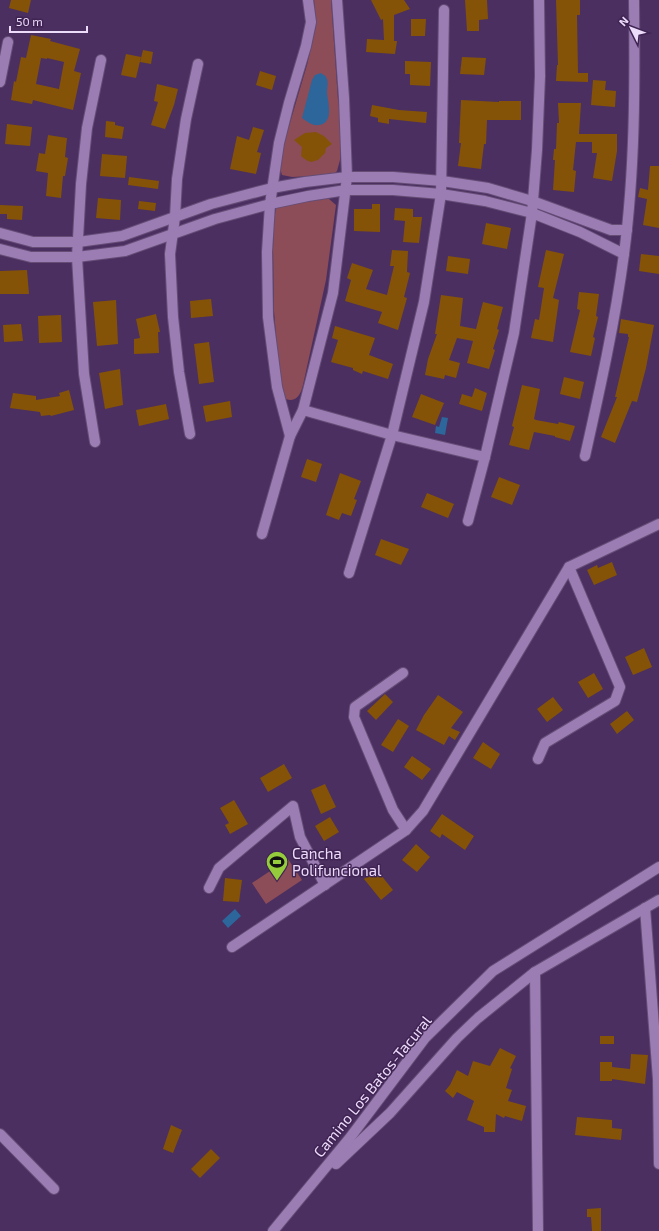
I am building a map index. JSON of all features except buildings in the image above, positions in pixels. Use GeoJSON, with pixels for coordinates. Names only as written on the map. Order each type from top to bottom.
{"type":"FeatureCollection","features":[{"type":"Feature","properties":{"kind":"street"},"geometry":{"type":"LineString","coordinates":[[290,436],[277,387],[268,317],[267,252],[270,204],[279,143],[306,46],[311,22],[308,0]]}},
{"type":"Feature","properties":{"kind":"street"},"geometry":{"type":"LineString","coordinates":[[262,534],[290,436],[302,410],[333,293],[347,177],[344,98],[337,0]]}},
{"type":"Feature","properties":{"kind":"street"},"geometry":{"type":"LineString","coordinates":[[468,521],[485,457],[514,333],[532,213],[537,150],[540,76],[539,0]]}},
{"type":"Feature","properties":{"kind":"street"},"geometry":{"type":"LineString","coordinates":[[585,456],[608,348],[627,230],[635,85],[634,0]]}},
{"type":"Feature","properties":{"kind":"street"},"geometry":{"type":"LineString","coordinates":[[349,573],[392,435],[424,302],[442,194],[444,10]]}},
{"type":"Feature","properties":{"kind":"street"},"geometry":{"type":"LineString","coordinates":[[0,82],[8,42]]}},
{"type":"Feature","properties":{"kind":"street"},"geometry":{"type":"LineString","coordinates":[[95,442],[84,374],[77,257],[81,184],[87,128],[101,60]]}},
{"type":"Feature","properties":{"kind":"street"},"geometry":{"type":"LineString","coordinates":[[190,434],[179,372],[173,317],[170,254],[175,217],[177,179],[186,119],[198,64]]}},
{"type":"Feature","properties":{"kind":"street"},"geometry":{"type":"LineString","coordinates":[[0,234],[33,242],[78,242],[122,236],[211,204],[272,188],[347,177],[393,177],[442,180],[488,188],[532,201],[611,230],[627,230]]}},
{"type":"Feature","properties":{"kind":"street"},"geometry":{"type":"LineString","coordinates":[[0,249],[31,257],[77,257],[126,250],[215,219],[270,204],[346,190],[392,190],[442,194],[485,201],[532,213],[580,232],[624,254]]}},
{"type":"Feature","properties":{"kind":"street"},"geometry":{"type":"LineString","coordinates":[[302,410],[392,435],[485,457]]}},
{"type":"Feature","properties":{"kind":"street"},"geometry":{"type":"LineString","coordinates":[[232,947],[406,830],[423,811],[569,567],[659,524]]}},
{"type":"Feature","properties":{"kind":"street"},"geometry":{"type":"LineString","coordinates":[[538,759],[545,743],[614,701],[620,687],[569,567]]}},
{"type":"Feature","properties":{"kind":"street"},"geometry":{"type":"LineString","coordinates":[[403,673],[355,707],[354,717],[393,810],[406,830]]}},
{"type":"Feature","properties":{"kind":"street"},"geometry":{"type":"LineString","coordinates":[[209,888],[219,868],[293,806],[300,837],[325,885]]}},
{"type":"Feature","properties":{"kind":"street","name":"Camino Los Batos-Tacural"},"geometry":{"type":"LineString","coordinates":[[274,1231],[349,1139],[425,1038],[493,971],[659,867]]}},
{"type":"Feature","properties":{"kind":"street","name":"Camino Los Batos-Tacural"},"geometry":{"type":"LineString","coordinates":[[308,1190],[390,1113],[457,1038],[478,1018],[535,972],[659,900]]}},
{"type":"Feature","properties":{"kind":"street"},"geometry":{"type":"LineString","coordinates":[[645,908],[658,1079],[659,1164]]}},
{"type":"Feature","properties":{"kind":"street"},"geometry":{"type":"LineString","coordinates":[[535,972],[538,1231]]}},
{"type":"Feature","properties":{"kind":"street"},"geometry":{"type":"LineString","coordinates":[[0,1134],[54,1189]]}},
{"type":"Feature","properties":{"kind":"shaded area"},"geometry":{"type":"Polygon","coordinates":[[[314,0],[331,0],[338,100],[341,118],[340,160],[337,171],[333,175],[292,177],[282,175],[280,168],[284,143],[307,65],[316,26],[314,0]]]}},
{"type":"Feature","properties":{"kind":"shaded area"},"geometry":{"type":"Polygon","coordinates":[[[329,199],[336,205],[326,280],[302,388],[300,394],[296,398],[290,400],[286,399],[280,384],[274,311],[274,220],[276,208],[284,205],[329,199]]]}},
{"type":"Feature","properties":{"kind":"shaded area","name":"Cancha Polifuncional"},"geometry":{"type":"Polygon","coordinates":[[[288,859],[302,880],[266,904],[252,883],[288,859]]]}},
{"type":"Feature","properties":{"kind":"water"},"geometry":{"type":"Polygon","coordinates":[[[321,73],[326,76],[328,85],[327,93],[329,112],[327,121],[319,125],[314,125],[302,118],[312,80],[315,75],[321,73]]]}},
{"type":"Feature","properties":{"kind":"water"},"geometry":{"type":"Polygon","coordinates":[[[442,417],[448,418],[445,435],[435,433],[436,426],[439,427],[442,417]]]}},
{"type":"Feature","properties":{"kind":"water"},"geometry":{"type":"Polygon","coordinates":[[[235,909],[241,916],[228,928],[222,921],[235,909]]]}},
{"type":"Feature","properties":{"kind":"place","name":"Cancha Polifuncional"},"geometry":{"type":"Point","coordinates":[277,882]}}]}
